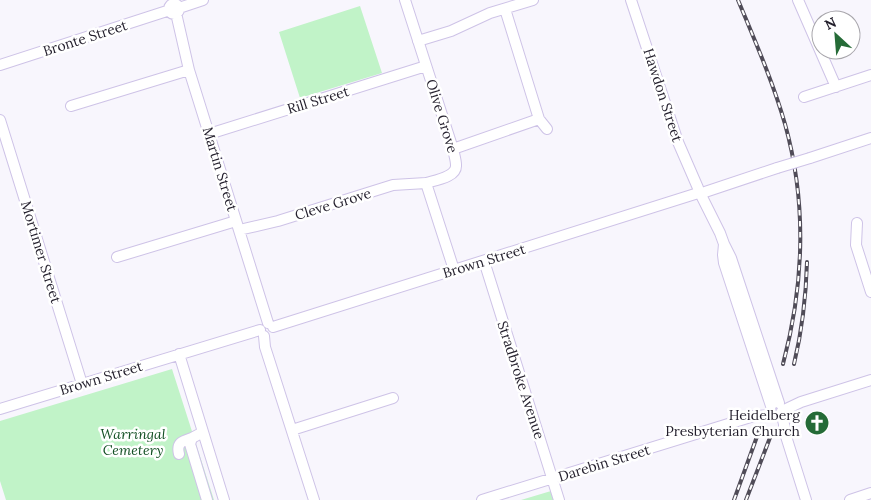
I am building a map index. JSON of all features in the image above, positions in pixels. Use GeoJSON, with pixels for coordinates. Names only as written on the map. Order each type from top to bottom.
{"type":"FeatureCollection","features":[{"type":"Feature","properties":{"kind":"street","name":"Bronte Street"},"geometry":{"type":"LineString","coordinates":[[0,65],[174,7],[203,0]]}},
{"type":"Feature","properties":{"kind":"street","name":"Olive Grove"},"geometry":{"type":"LineString","coordinates":[[405,0],[453,149],[456,165],[455,171],[451,175],[426,182]]}},
{"type":"Feature","properties":{"kind":"street"},"geometry":{"type":"LineString","coordinates":[[418,40],[451,31],[490,13],[533,0]]}},
{"type":"Feature","properties":{"kind":"street","name":"Hawdon Street"},"geometry":{"type":"LineString","coordinates":[[632,0],[678,142],[700,193],[732,258],[776,409],[784,424],[784,430],[806,500]]}},
{"type":"Feature","properties":{"kind":"street"},"geometry":{"type":"LineString","coordinates":[[798,0],[836,87]]}},
{"type":"Feature","properties":{"kind":"street","name":"Martin Street"},"geometry":{"type":"LineString","coordinates":[[174,7],[189,70],[238,225],[266,329],[265,346],[314,500]]}},
{"type":"Feature","properties":{"kind":"street"},"geometry":{"type":"LineString","coordinates":[[505,9],[539,119],[547,129]]}},
{"type":"Feature","properties":{"kind":"street","name":"Rill Street"},"geometry":{"type":"LineString","coordinates":[[209,134],[426,66]]}},
{"type":"Feature","properties":{"kind":"street"},"geometry":{"type":"LineString","coordinates":[[71,106],[189,70]]}},
{"type":"Feature","properties":{"kind":"street"},"geometry":{"type":"LineString","coordinates":[[804,97],[871,75]]}},
{"type":"Feature","properties":{"kind":"street"},"geometry":{"type":"LineString","coordinates":[[453,149],[539,119]]}},
{"type":"Feature","properties":{"kind":"street","name":"Mortimer Street"},"geometry":{"type":"LineString","coordinates":[[0,120],[82,384]]}},
{"type":"Feature","properties":{"kind":"street","name":"Brown Street"},"geometry":{"type":"LineString","coordinates":[[0,409],[266,329],[871,138]]}},
{"type":"Feature","properties":{"kind":"street"},"geometry":{"type":"LineString","coordinates":[[426,182],[454,270]]}},
{"type":"Feature","properties":{"kind":"street","name":"Cleve Grove"},"geometry":{"type":"LineString","coordinates":[[117,257],[238,225],[278,221],[393,185],[426,182]]}},
{"type":"Feature","properties":{"kind":"street"},"geometry":{"type":"LineString","coordinates":[[858,223],[856,245],[871,292]]}},
{"type":"Feature","properties":{"kind":"street","name":"Stradbroke Avenue"},"geometry":{"type":"LineString","coordinates":[[484,261],[559,500]]}},
{"type":"Feature","properties":{"kind":"street"},"geometry":{"type":"LineString","coordinates":[[179,354],[224,500]]}},
{"type":"Feature","properties":{"kind":"street","name":"Darebin Street"},"geometry":{"type":"LineString","coordinates":[[482,500],[871,380]]}},
{"type":"Feature","properties":{"kind":"street"},"geometry":{"type":"LineString","coordinates":[[292,430],[392,398]]}},
{"type":"Feature","properties":{"kind":"street"},"geometry":{"type":"LineString","coordinates":[[180,454],[179,444],[203,432]]}},
{"type":"Feature","properties":{"kind":"street"},"geometry":{"type":"LineString","coordinates":[[171,443],[187,440]]}},
{"type":"Feature","properties":{"kind":"street"},"geometry":{"type":"LineString","coordinates":[[187,440],[190,444],[207,500]]}},
{"type":"Feature","properties":{"kind":"street"},"geometry":{"type":"LineString","coordinates":[[850,500],[871,493]]}},
{"type":"Feature","properties":{"kind":"green space"},"geometry":{"type":"Polygon","coordinates":[[[360,6],[382,73],[300,98],[279,32],[360,6]]]}},
{"type":"Feature","properties":{"kind":"green space","name":"Warringal Cemetery"},"geometry":{"type":"Polygon","coordinates":[[[172,369],[214,500],[6,500],[0,481],[0,421],[172,369]]]}},
{"type":"Feature","properties":{"kind":"green space"},"geometry":{"type":"Polygon","coordinates":[[[551,491],[554,500],[521,500],[551,491]]]}},
{"type":"Feature","properties":{"kind":"railway"},"geometry":{"type":"LineString","coordinates":[[738,0],[780,108],[792,154],[797,184],[800,214],[799,274],[790,334],[783,364]]}},
{"type":"Feature","properties":{"kind":"railway"},"geometry":{"type":"LineString","coordinates":[[794,364],[803,313],[807,262]]}},
{"type":"Feature","properties":{"kind":"railway"},"geometry":{"type":"LineString","coordinates":[[734,500],[759,431]]}},
{"type":"Feature","properties":{"kind":"railway"},"geometry":{"type":"LineString","coordinates":[[746,500],[771,435]]}},
{"type":"Feature","properties":{"kind":"place","name":"Heidelberg Presbyterian Church"},"geometry":{"type":"Point","coordinates":[817,423]}}]}
